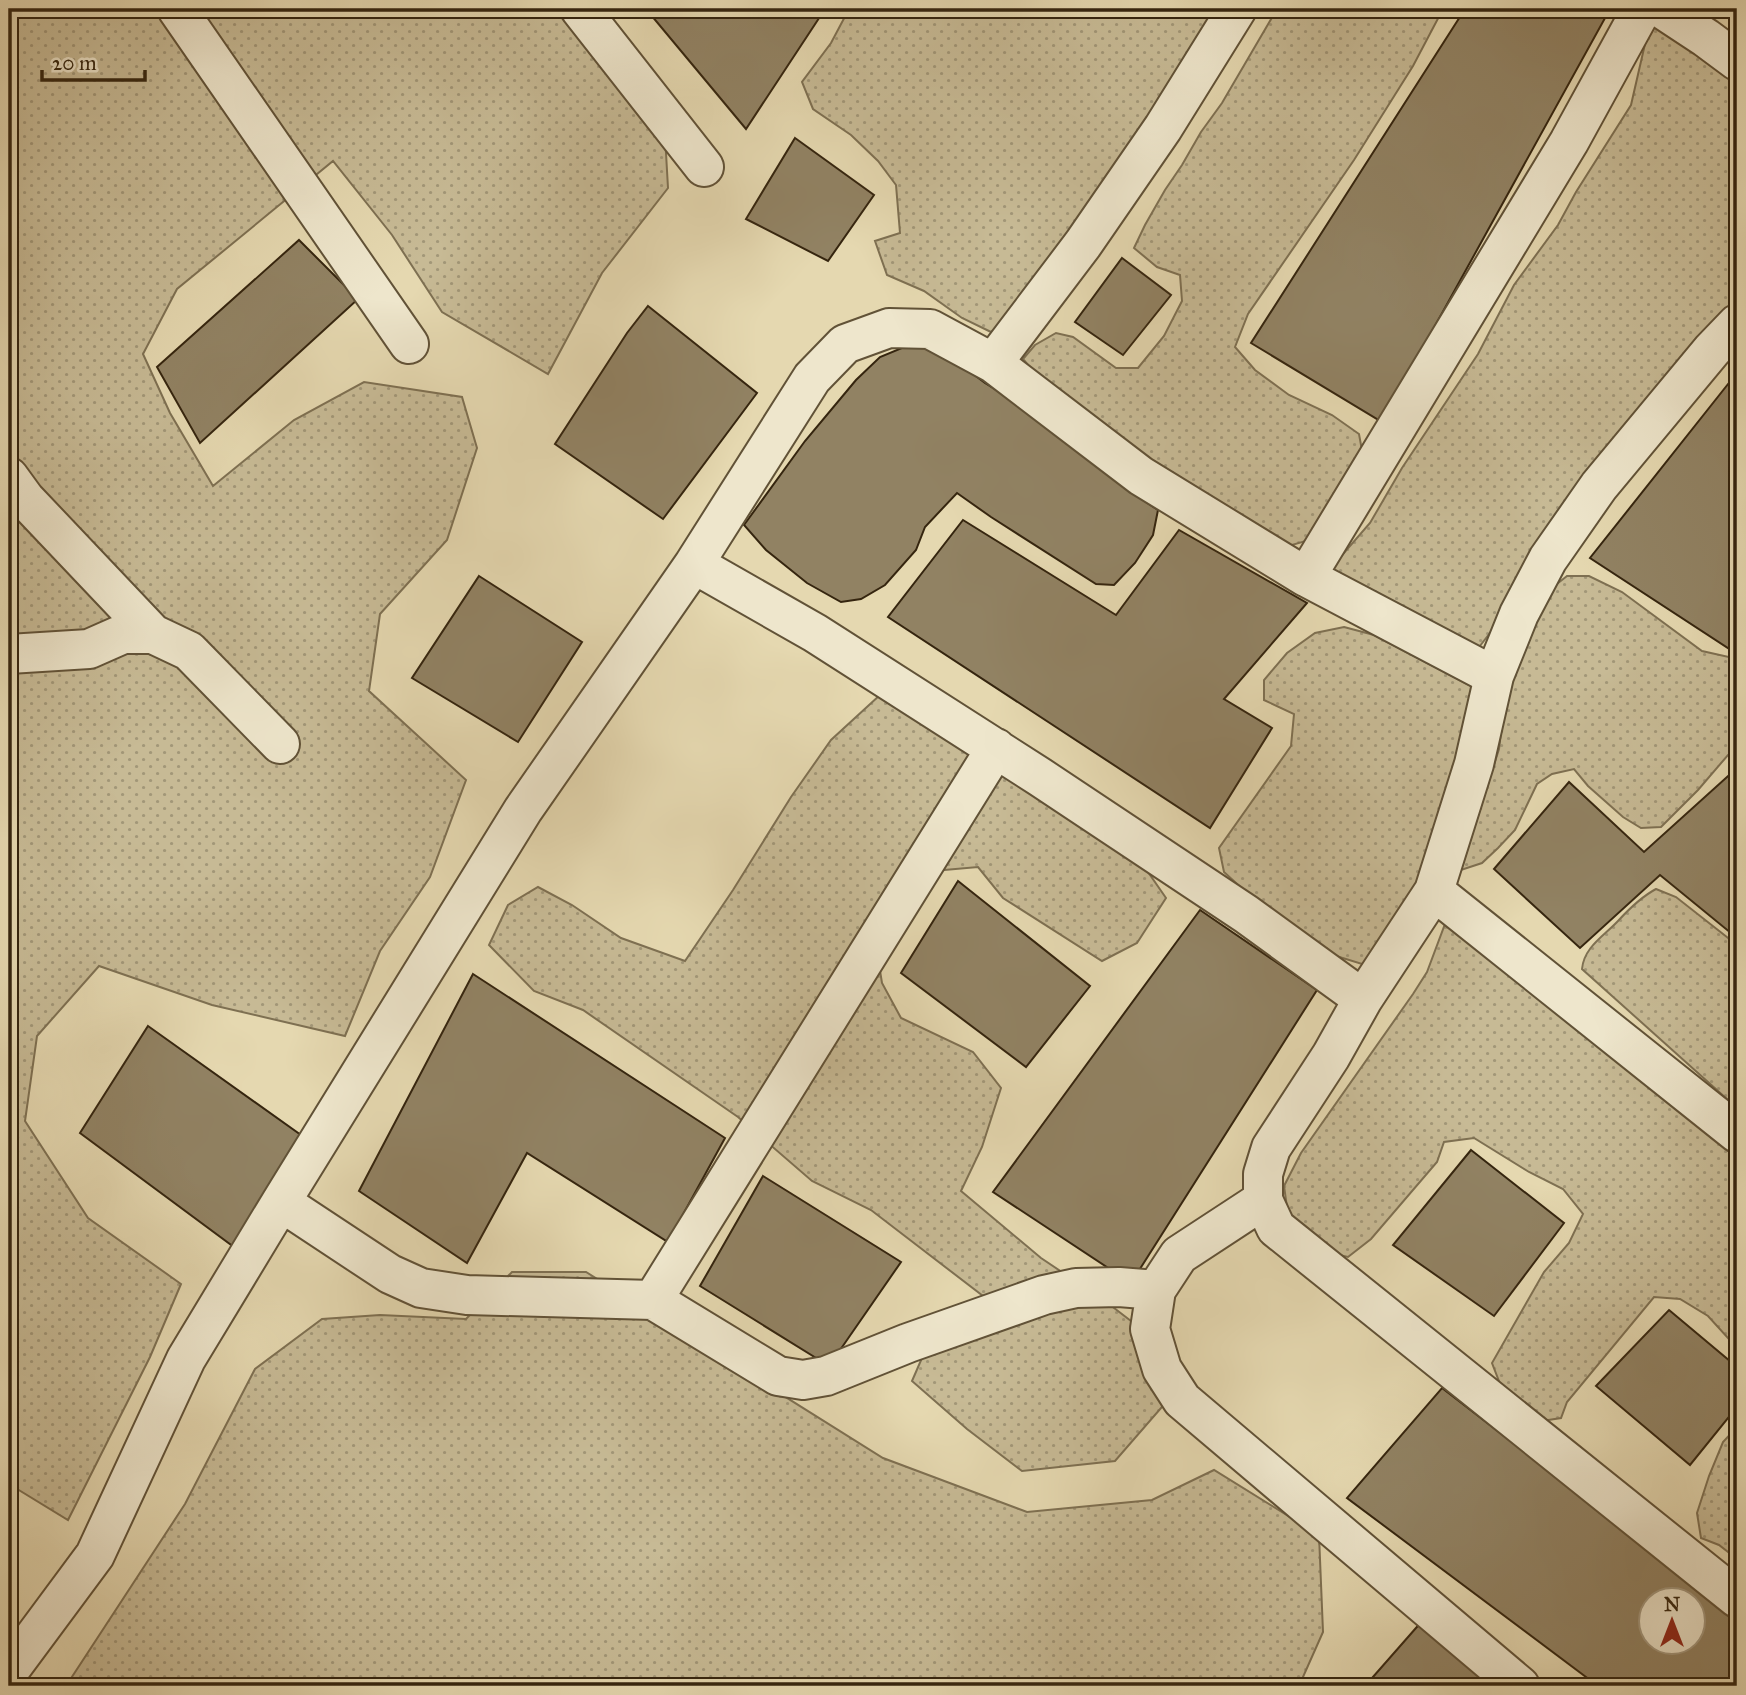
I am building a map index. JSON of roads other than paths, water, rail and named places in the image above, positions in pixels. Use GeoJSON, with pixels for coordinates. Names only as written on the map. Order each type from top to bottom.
{"type":"FeatureCollection","features":[{"type":"Feature","properties":{"kind":"street"},"geometry":{"type":"LineString","coordinates":[[580,9],[704,167]]}},
{"type":"Feature","properties":{"kind":"street"},"geometry":{"type":"LineString","coordinates":[[993,363],[1083,244],[1163,128],[1237,9]]}},
{"type":"Feature","properties":{"kind":"street"},"geometry":{"type":"LineString","coordinates":[[1306,577],[1569,142],[1642,9]]}},
{"type":"Feature","properties":{"kind":"street"},"geometry":{"type":"LineString","coordinates":[[1662,9],[1737,61]]}},
{"type":"Feature","properties":{"kind":"street"},"geometry":{"type":"LineString","coordinates":[[193,14],[409,344]]}},
{"type":"Feature","properties":{"kind":"street"},"geometry":{"type":"LineString","coordinates":[[1737,324],[1599,485],[1548,559],[1519,614],[1494,676],[1474,764],[1434,891],[1363,999],[1331,1056],[1271,1148],[1263,1174],[1263,1200],[1276,1228],[1737,1598]]}},
{"type":"Feature","properties":{"kind":"street"},"geometry":{"type":"LineString","coordinates":[[9,1671],[95,1555],[187,1359],[523,810],[694,564],[812,378],[845,344],[889,328],[930,329],[993,363],[1141,476],[1306,577],[1494,676]]}},
{"type":"Feature","properties":{"kind":"street"},"geometry":{"type":"LineString","coordinates":[[9,477],[25,499],[153,634],[189,652],[280,744]]}},
{"type":"Feature","properties":{"kind":"street"},"geometry":{"type":"LineString","coordinates":[[694,564],[815,633],[996,748],[1246,914],[1363,999]]}},
{"type":"Feature","properties":{"kind":"street"},"geometry":{"type":"LineString","coordinates":[[9,654],[89,649],[124,634],[153,634]]}},
{"type":"Feature","properties":{"kind":"street"},"geometry":{"type":"LineString","coordinates":[[653,1300],[996,748]]}},
{"type":"Feature","properties":{"kind":"street"},"geometry":{"type":"LineString","coordinates":[[1434,891],[1737,1133]]}},
{"type":"Feature","properties":{"kind":"street"},"geometry":{"type":"LineString","coordinates":[[1263,1200],[1179,1255],[1156,1290],[1150,1329],[1162,1369],[1182,1400],[1520,1686]]}},
{"type":"Feature","properties":{"kind":"street"},"geometry":{"type":"LineString","coordinates":[[281,1202],[390,1274],[421,1288],[467,1295],[653,1300],[778,1376],[803,1380],[826,1376],[908,1343],[1044,1295],[1076,1288],[1156,1290]]}}]}
